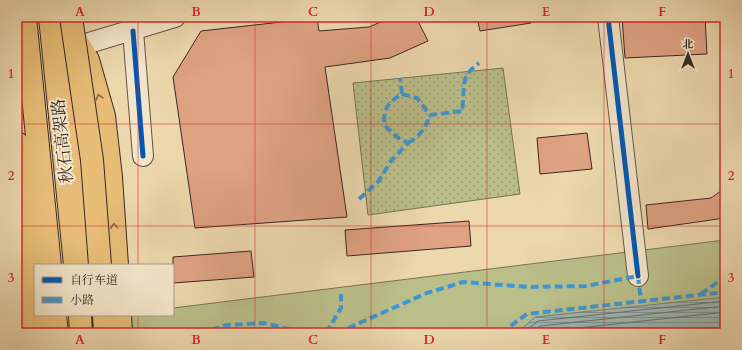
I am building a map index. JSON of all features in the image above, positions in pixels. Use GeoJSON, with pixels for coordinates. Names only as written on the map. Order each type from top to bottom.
{"type":"FeatureCollection","features":[{"type":"Feature","properties":{"kind":"main road","name":"秋石高架路"},"geometry":{"type":"LineString","coordinates":[[25,17],[50,264]]}},
{"type":"Feature","properties":{"kind":"main road","name":"秋石高架路"},"geometry":{"type":"LineString","coordinates":[[61,17],[75,264]]}},
{"type":"Feature","properties":{"kind":"main road"},"geometry":{"type":"LineString","coordinates":[[61,17],[88,60],[104,116],[111,177],[117,264]]}},
{"type":"Feature","properties":{"kind":"main road"},"geometry":{"type":"LineString","coordinates":[[61,17],[80,169],[86,264]]}},
{"type":"Feature","properties":{"kind":"main road"},"geometry":{"type":"LineString","coordinates":[[61,17],[92,160],[100,264]]}},
{"type":"Feature","properties":{"kind":"main road"},"geometry":{"type":"LineString","coordinates":[[17,50],[17,58]]}},
{"type":"Feature","properties":{"kind":"main road"},"geometry":{"type":"LineString","coordinates":[[17,50],[34,192],[39,264]]}},
{"type":"Feature","properties":{"kind":"main road"},"geometry":{"type":"LineString","coordinates":[[17,144],[34,278]]}},
{"type":"Feature","properties":{"kind":"main road"},"geometry":{"type":"LineString","coordinates":[[17,174],[27,280],[34,299]]}},
{"type":"Feature","properties":{"kind":"main road"},"geometry":{"type":"LineString","coordinates":[[40,316],[44,326]]}},
{"type":"Feature","properties":{"kind":"main road"},"geometry":{"type":"LineString","coordinates":[[80,316],[81,333]]}},
{"type":"Feature","properties":{"kind":"main road"},"geometry":{"type":"LineString","coordinates":[[89,316],[91,333]]}},
{"type":"Feature","properties":{"kind":"main road"},"geometry":{"type":"LineString","coordinates":[[104,316],[105,333]]}},
{"type":"Feature","properties":{"kind":"main road"},"geometry":{"type":"LineString","coordinates":[[120,316],[121,333]]}},
{"type":"Feature","properties":{"kind":"street"},"geometry":{"type":"LineString","coordinates":[[80,46],[175,17]]}},
{"type":"Feature","properties":{"kind":"street"},"geometry":{"type":"LineString","coordinates":[[608,17],[638,276]]}},
{"type":"Feature","properties":{"kind":"street"},"geometry":{"type":"LineString","coordinates":[[133,31],[143,156]]}},
{"type":"Feature","properties":{"kind":"green space"},"geometry":{"type":"Polygon","coordinates":[[[503,68],[520,194],[368,215],[353,83],[503,68]]]}},
{"type":"Feature","properties":{"kind":"green space"},"geometry":{"type":"Polygon","coordinates":[[[725,240],[725,333],[49,333],[127,316],[174,316],[174,308],[725,240]]]}},
{"type":"Feature","properties":{"kind":"water"},"geometry":{"type":"Polygon","coordinates":[[[725,297],[725,333],[517,333],[535,317],[725,297]]]}},
{"type":"Feature","properties":{"kind":"building"},"geometry":{"type":"Polygon","coordinates":[[[392,17],[416,17],[428,41],[390,58],[325,67],[347,217],[195,228],[173,77],[201,31],[317,18],[319,31],[369,27],[392,17]]]}},
{"type":"Feature","properties":{"kind":"building"},"geometry":{"type":"Polygon","coordinates":[[[477,17],[531,17],[531,23],[480,31],[477,17]]]}},
{"type":"Feature","properties":{"kind":"building"},"geometry":{"type":"Polygon","coordinates":[[[622,17],[705,17],[707,54],[625,58],[622,17]]]}},
{"type":"Feature","properties":{"kind":"building"},"geometry":{"type":"Polygon","coordinates":[[[587,133],[592,169],[540,174],[537,138],[587,133]]]}},
{"type":"Feature","properties":{"kind":"building"},"geometry":{"type":"Polygon","coordinates":[[[725,188],[725,218],[648,229],[646,205],[711,198],[725,188]]]}},
{"type":"Feature","properties":{"kind":"building"},"geometry":{"type":"Polygon","coordinates":[[[469,221],[471,246],[347,256],[345,230],[469,221]]]}},
{"type":"Feature","properties":{"kind":"building"},"geometry":{"type":"Polygon","coordinates":[[[251,251],[254,277],[174,283],[173,257],[251,251]]]}},
{"type":"Feature","properties":{"kind":"marked path"},"geometry":{"type":"LineString","coordinates":[[402,94],[417,98],[430,115],[462,111],[465,78],[479,63]]}},
{"type":"Feature","properties":{"kind":"marked path"},"geometry":{"type":"LineString","coordinates":[[359,199],[379,181],[390,162],[408,143],[397,137],[384,125],[387,106],[402,94],[400,78]]}},
{"type":"Feature","properties":{"kind":"marked path"},"geometry":{"type":"LineString","coordinates":[[408,143],[422,131],[430,115]]}},
{"type":"Feature","properties":{"kind":"marked path"},"geometry":{"type":"LineString","coordinates":[[337,333],[427,293],[463,282],[529,287],[586,286],[638,276],[641,301]]}},
{"type":"Feature","properties":{"kind":"marked path"},"geometry":{"type":"LineString","coordinates":[[701,294],[725,277]]}},
{"type":"Feature","properties":{"kind":"marked path"},"geometry":{"type":"LineString","coordinates":[[501,333],[527,314],[725,292]]}},
{"type":"Feature","properties":{"kind":"marked path"},"geometry":{"type":"LineString","coordinates":[[326,333],[341,308],[341,294]]}},
{"type":"Feature","properties":{"kind":"marked path"},"geometry":{"type":"LineString","coordinates":[[200,333],[227,325],[264,323],[305,333]]}},
{"type":"Feature","properties":{"kind":"cycle path"},"geometry":{"type":"LineString","coordinates":[[608,17],[638,276]]}},
{"type":"Feature","properties":{"kind":"cycle path"},"geometry":{"type":"LineString","coordinates":[[133,31],[143,156]]}}]}
